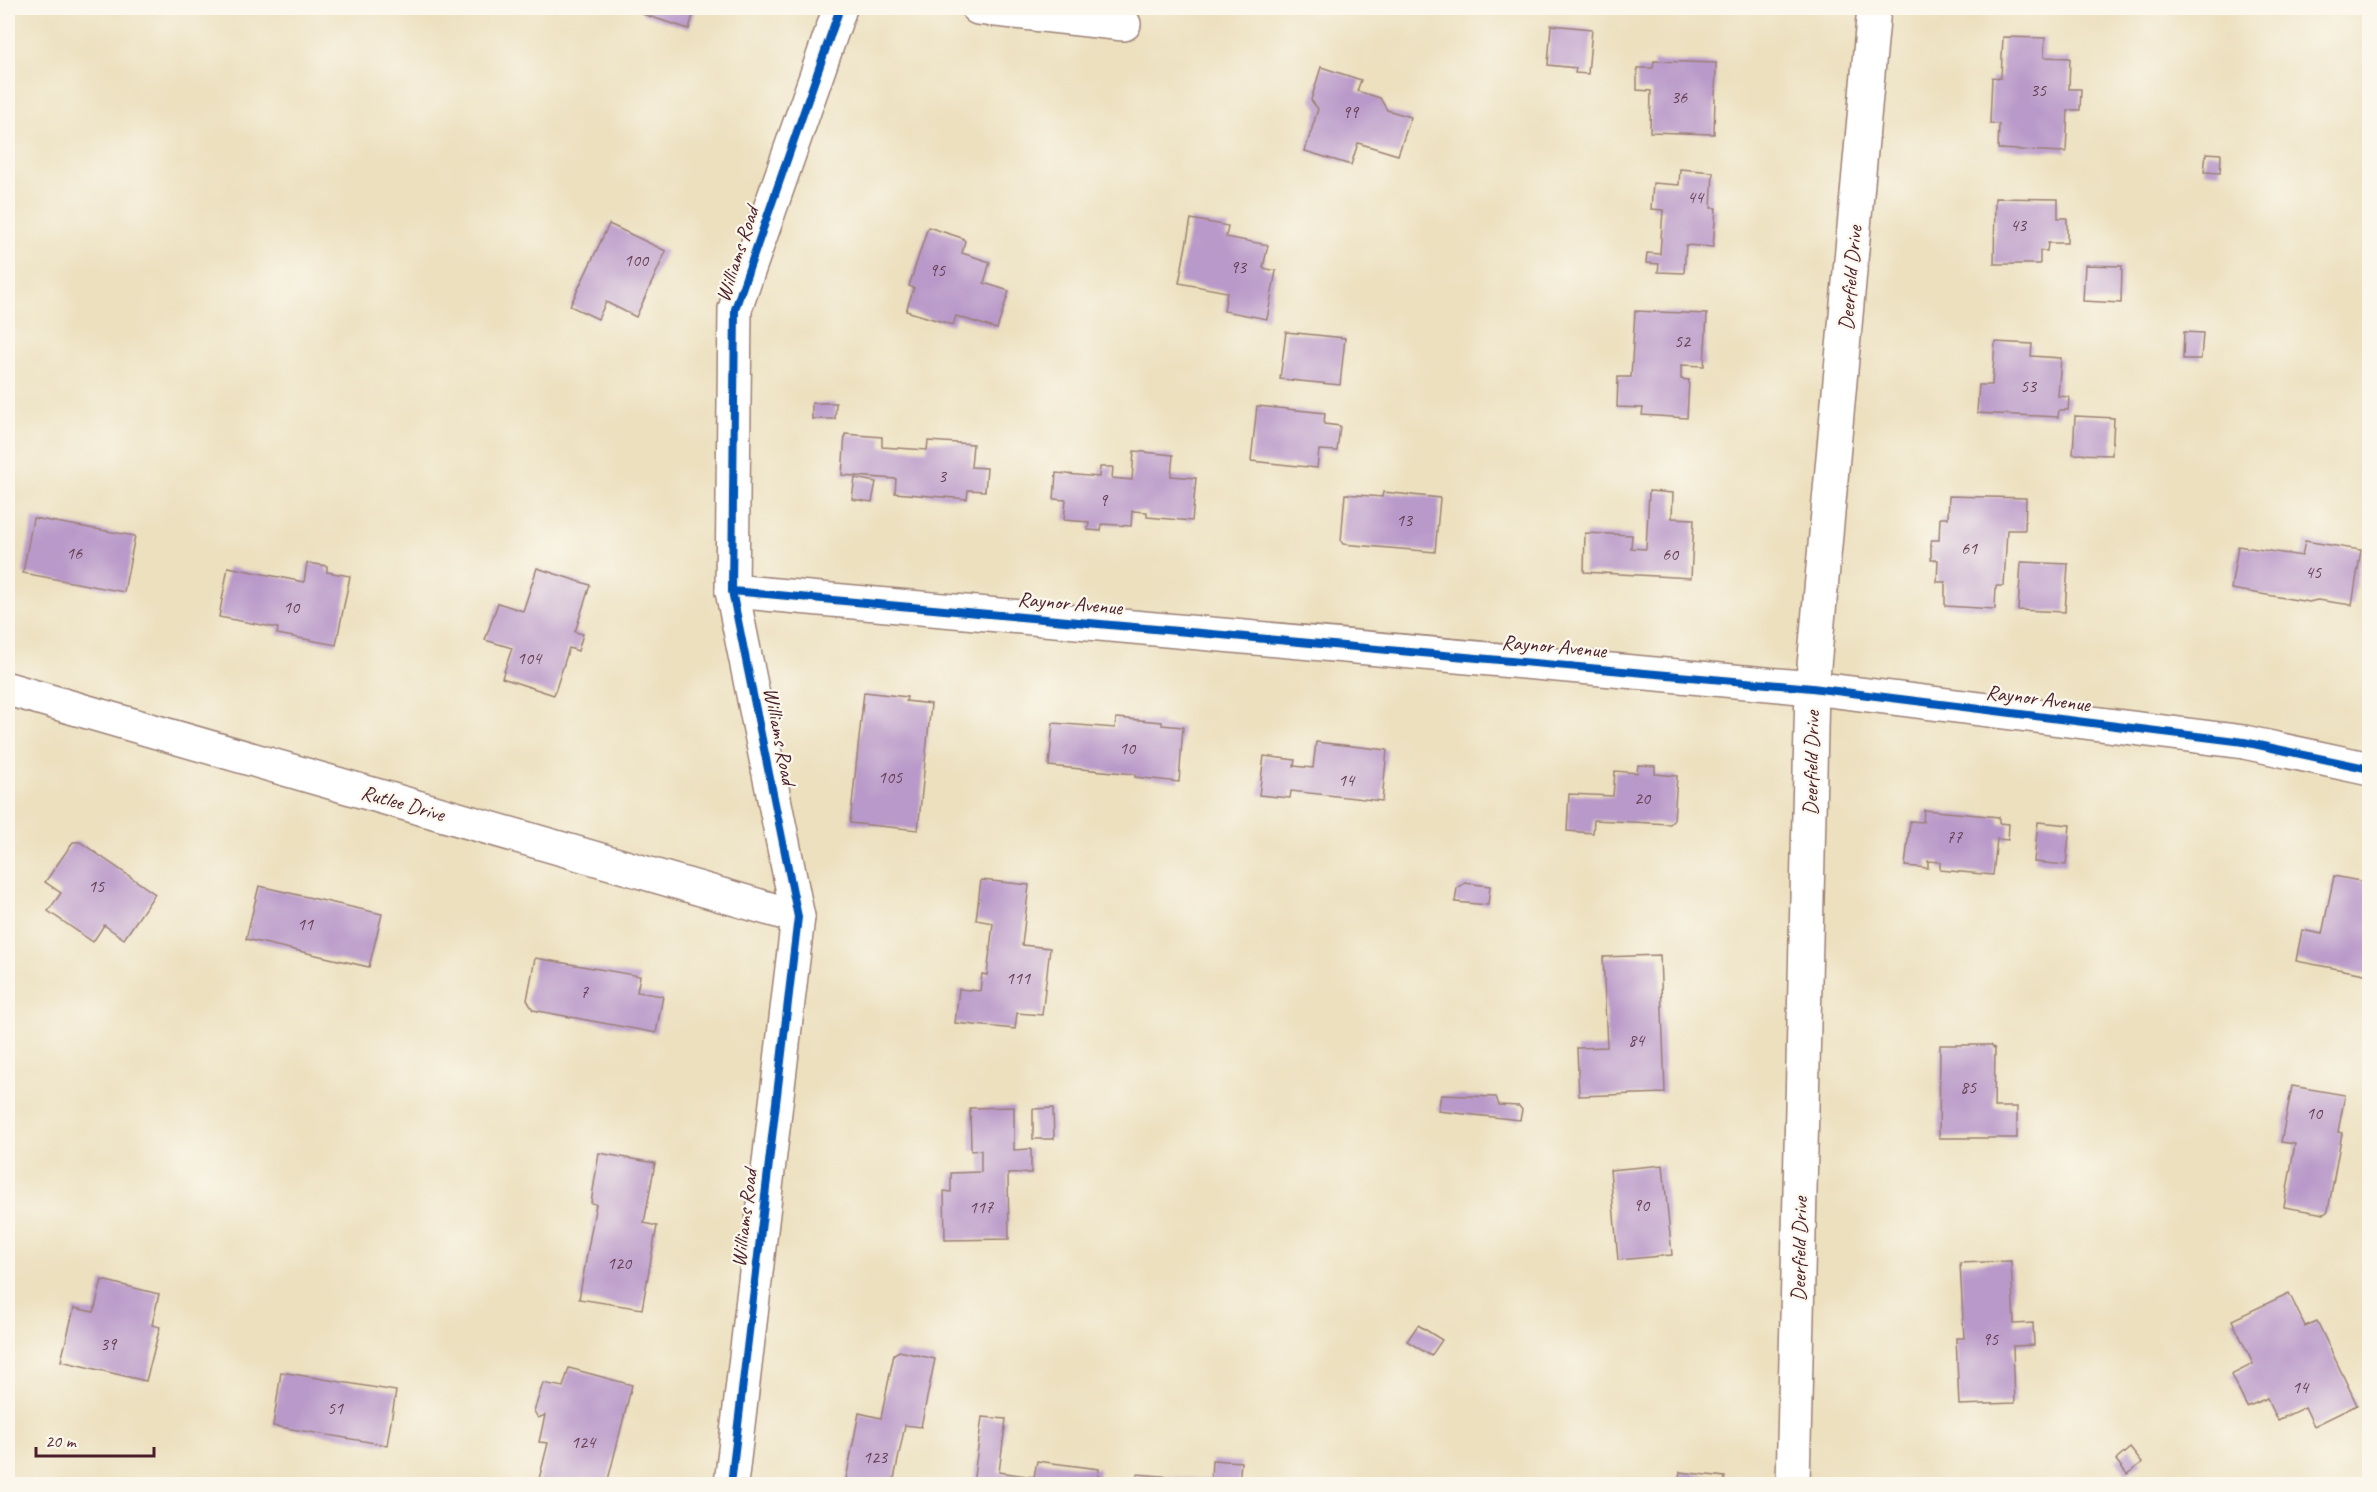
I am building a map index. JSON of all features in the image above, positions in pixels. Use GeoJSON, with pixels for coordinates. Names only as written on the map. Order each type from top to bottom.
{"type":"FeatureCollection","features":[{"type":"Feature","properties":{"kind":"street","name":"Williams Road"},"geometry":{"type":"LineString","coordinates":[[731,1485],[798,917],[732,591],[735,309],[840,8]]}},
{"type":"Feature","properties":{"kind":"street"},"geometry":{"type":"LineString","coordinates":[[978,8],[1124,24]]}},
{"type":"Feature","properties":{"kind":"street","name":"Deerfield Drive"},"geometry":{"type":"LineString","coordinates":[[1794,1485],[1812,688],[1874,8]]}},
{"type":"Feature","properties":{"kind":"street","name":"Raynor Avenue"},"geometry":{"type":"LineString","coordinates":[[732,591],[1812,688],[2244,742],[2370,769]]}},
{"type":"Feature","properties":{"kind":"street","name":"Rutlee Drive"},"geometry":{"type":"LineString","coordinates":[[8,689],[798,917]]}},
{"type":"Feature","properties":{"kind":"building"},"geometry":{"type":"Polygon","coordinates":[[[644,8],[695,8],[689,29],[642,14],[644,8]]]}},
{"type":"Feature","properties":{"kind":"building"},"geometry":{"type":"Polygon","coordinates":[[[1551,25],[1592,29],[1588,74],[1575,73],[1576,68],[1548,65],[1551,25]]]}},
{"type":"Feature","properties":{"kind":"building"},"geometry":{"type":"Polygon","coordinates":[[[2003,37],[2045,38],[2044,57],[2070,58],[2069,89],[2081,89],[2080,110],[2068,110],[2066,152],[1998,149],[1999,124],[1990,123],[1992,77],[2001,78],[2003,37]]]}},
{"type":"Feature","properties":{"kind":"building"},"geometry":{"type":"Polygon","coordinates":[[[1654,61],[1716,63],[1714,134],[1650,132],[1651,91],[1637,90],[1637,68],[1653,68],[1654,61]]]}},
{"type":"Feature","properties":{"kind":"building"},"geometry":{"type":"Polygon","coordinates":[[[1321,67],[1361,80],[1357,91],[1380,98],[1387,110],[1411,117],[1398,155],[1358,143],[1351,165],[1305,151],[1318,109],[1311,100],[1321,67]]]}},
{"type":"Feature","properties":{"kind":"building"},"geometry":{"type":"Polygon","coordinates":[[[2206,153],[2221,154],[2220,173],[2204,172],[2206,153]]]}},
{"type":"Feature","properties":{"kind":"building"},"geometry":{"type":"Polygon","coordinates":[[[1680,169],[1713,172],[1711,208],[1716,208],[1713,247],[1686,245],[1684,273],[1658,272],[1659,264],[1646,263],[1647,253],[1660,254],[1663,210],[1651,209],[1653,183],[1679,185],[1680,169]]]}},
{"type":"Feature","properties":{"kind":"building"},"geometry":{"type":"Polygon","coordinates":[[[1995,198],[2058,199],[2058,218],[2067,218],[2067,243],[2048,243],[2047,251],[2040,251],[2040,264],[1994,264],[1995,198]]]}},
{"type":"Feature","properties":{"kind":"building"},"geometry":{"type":"Polygon","coordinates":[[[1191,219],[1228,226],[1226,237],[1268,245],[1263,268],[1276,271],[1267,319],[1224,311],[1227,292],[1179,283],[1191,219]]]}},
{"type":"Feature","properties":{"kind":"building"},"geometry":{"type":"Polygon","coordinates":[[[609,224],[666,251],[636,317],[606,302],[598,319],[570,306],[609,224]]]}},
{"type":"Feature","properties":{"kind":"building"},"geometry":{"type":"Polygon","coordinates":[[[928,227],[962,238],[965,241],[962,253],[990,262],[984,283],[1009,291],[997,329],[956,316],[953,325],[906,311],[914,288],[909,286],[928,227]]]}},
{"type":"Feature","properties":{"kind":"building"},"geometry":{"type":"Polygon","coordinates":[[[2085,265],[2122,266],[2121,303],[2083,301],[2085,265]]]}},
{"type":"Feature","properties":{"kind":"building"},"geometry":{"type":"Polygon","coordinates":[[[1635,311],[1707,314],[1704,366],[1681,365],[1681,379],[1689,380],[1687,418],[1642,415],[1643,408],[1617,407],[1618,377],[1631,377],[1635,311]]]}},
{"type":"Feature","properties":{"kind":"building"},"geometry":{"type":"Polygon","coordinates":[[[1286,332],[1345,338],[1340,385],[1280,379],[1286,332]]]}},
{"type":"Feature","properties":{"kind":"building"},"geometry":{"type":"Polygon","coordinates":[[[2184,332],[2203,333],[2201,359],[2183,359],[2184,332]]]}},
{"type":"Feature","properties":{"kind":"building"},"geometry":{"type":"Polygon","coordinates":[[[1995,342],[2032,344],[2031,356],[2061,358],[2058,396],[2069,397],[2068,410],[2059,410],[2058,417],[1977,413],[1979,385],[1992,385],[1995,342]]]}},
{"type":"Feature","properties":{"kind":"building"},"geometry":{"type":"Polygon","coordinates":[[[812,403],[836,403],[835,419],[812,419],[812,403]]]}},
{"type":"Feature","properties":{"kind":"building"},"geometry":{"type":"Polygon","coordinates":[[[1257,406],[1325,413],[1324,424],[1340,426],[1337,451],[1319,450],[1317,468],[1251,461],[1257,406]]]}},
{"type":"Feature","properties":{"kind":"building"},"geometry":{"type":"Polygon","coordinates":[[[2075,416],[2114,418],[2112,455],[2073,454],[2075,416]]]}},
{"type":"Feature","properties":{"kind":"building"},"geometry":{"type":"Polygon","coordinates":[[[845,434],[882,437],[882,447],[927,450],[928,441],[973,444],[971,467],[987,468],[985,491],[968,490],[967,499],[895,493],[896,479],[842,475],[845,434]]]}},
{"type":"Feature","properties":{"kind":"building"},"geometry":{"type":"Polygon","coordinates":[[[1134,451],[1173,455],[1171,476],[1196,478],[1192,521],[1147,517],[1147,512],[1132,511],[1131,526],[1102,524],[1101,531],[1088,530],[1089,522],[1064,520],[1066,500],[1054,499],[1056,473],[1099,477],[1100,467],[1113,467],[1112,478],[1132,480],[1134,451]]]}},
{"type":"Feature","properties":{"kind":"building"},"geometry":{"type":"Polygon","coordinates":[[[855,478],[876,482],[872,502],[852,499],[855,478]]]}},
{"type":"Feature","properties":{"kind":"building"},"geometry":{"type":"Polygon","coordinates":[[[1649,491],[1673,493],[1672,518],[1694,519],[1691,578],[1584,572],[1585,533],[1632,535],[1631,548],[1646,549],[1649,491]]]}},
{"type":"Feature","properties":{"kind":"building"},"geometry":{"type":"Polygon","coordinates":[[[1383,492],[1440,498],[1435,552],[1343,544],[1341,541],[1345,494],[1382,497],[1383,492]]]}},
{"type":"Feature","properties":{"kind":"building"},"geometry":{"type":"Polygon","coordinates":[[[1949,496],[2026,498],[2025,530],[2007,530],[2004,586],[1996,586],[1995,609],[1945,606],[1945,582],[1937,582],[1938,560],[1931,560],[1931,540],[1939,540],[1940,518],[1948,518],[1949,496]]]}},
{"type":"Feature","properties":{"kind":"building"},"geometry":{"type":"Polygon","coordinates":[[[33,518],[135,536],[124,592],[23,573],[33,518]]]}},
{"type":"Feature","properties":{"kind":"building"},"geometry":{"type":"Polygon","coordinates":[[[2305,541],[2361,550],[2352,605],[2317,600],[2309,602],[2231,589],[2238,546],[2302,556],[2305,541]]]}},
{"type":"Feature","properties":{"kind":"building"},"geometry":{"type":"Polygon","coordinates":[[[2021,562],[2068,564],[2065,612],[2018,610],[2021,562]]]}},
{"type":"Feature","properties":{"kind":"building"},"geometry":{"type":"Polygon","coordinates":[[[307,563],[327,566],[327,572],[350,576],[336,645],[277,634],[278,628],[219,617],[228,567],[304,582],[307,563]]]}},
{"type":"Feature","properties":{"kind":"building"},"geometry":{"type":"Polygon","coordinates":[[[537,568],[590,585],[575,632],[583,634],[578,651],[569,648],[554,695],[502,678],[512,648],[485,640],[498,603],[523,611],[537,568]]]}},
{"type":"Feature","properties":{"kind":"building"},"geometry":{"type":"Polygon","coordinates":[[[864,692],[907,697],[906,701],[931,704],[918,830],[850,823],[864,692]]]}},
{"type":"Feature","properties":{"kind":"building"},"geometry":{"type":"Polygon","coordinates":[[[1116,718],[1162,722],[1162,725],[1183,727],[1179,782],[1135,777],[1135,774],[1049,766],[1053,723],[1115,728],[1116,718]]]}},
{"type":"Feature","properties":{"kind":"building"},"geometry":{"type":"Polygon","coordinates":[[[1316,742],[1387,750],[1382,801],[1291,791],[1290,798],[1259,795],[1264,756],[1295,760],[1294,766],[1313,768],[1316,742]]]}},
{"type":"Feature","properties":{"kind":"building"},"geometry":{"type":"Polygon","coordinates":[[[1638,765],[1655,766],[1655,774],[1677,776],[1674,820],[1670,824],[1594,820],[1593,833],[1567,831],[1569,794],[1613,796],[1615,771],[1637,773],[1638,765]]]}},
{"type":"Feature","properties":{"kind":"building"},"geometry":{"type":"Polygon","coordinates":[[[1924,810],[1999,817],[1999,823],[2009,824],[2008,840],[1997,839],[1993,875],[1940,870],[1940,862],[1928,861],[1928,868],[1905,866],[1910,821],[1923,822],[1924,810]]]}},
{"type":"Feature","properties":{"kind":"building"},"geometry":{"type":"Polygon","coordinates":[[[2038,822],[2070,825],[2066,865],[2034,862],[2038,822]]]}},
{"type":"Feature","properties":{"kind":"building"},"geometry":{"type":"Polygon","coordinates":[[[73,842],[80,842],[155,894],[124,939],[104,925],[93,942],[48,911],[61,893],[45,882],[73,842]]]}},
{"type":"Feature","properties":{"kind":"building"},"geometry":{"type":"Polygon","coordinates":[[[2334,876],[2370,883],[2370,975],[2296,961],[2302,930],[2322,934],[2334,876]]]}},
{"type":"Feature","properties":{"kind":"building"},"geometry":{"type":"Polygon","coordinates":[[[981,880],[1029,885],[1022,945],[1050,948],[1042,1015],[1017,1013],[1015,1029],[955,1023],[959,989],[980,991],[982,974],[987,975],[993,923],[976,920],[981,880]]]}},
{"type":"Feature","properties":{"kind":"building"},"geometry":{"type":"Polygon","coordinates":[[[1465,883],[1490,886],[1488,905],[1455,902],[1457,888],[1465,883]]]}},
{"type":"Feature","properties":{"kind":"building"},"geometry":{"type":"Polygon","coordinates":[[[259,886],[382,914],[369,967],[246,939],[259,886]]]}},
{"type":"Feature","properties":{"kind":"building"},"geometry":{"type":"Polygon","coordinates":[[[1660,955],[1665,1093],[1579,1096],[1577,1048],[1607,1047],[1603,957],[1660,955]]]}},
{"type":"Feature","properties":{"kind":"building"},"geometry":{"type":"Polygon","coordinates":[[[535,958],[640,976],[637,992],[663,996],[656,1033],[533,1010],[527,1000],[535,958]]]}},
{"type":"Feature","properties":{"kind":"building"},"geometry":{"type":"Polygon","coordinates":[[[1940,1045],[1991,1045],[1995,1049],[1994,1107],[2017,1107],[2017,1138],[1939,1138],[1940,1045]]]}},
{"type":"Feature","properties":{"kind":"building"},"geometry":{"type":"Polygon","coordinates":[[[2292,1086],[2345,1095],[2338,1132],[2342,1133],[2328,1211],[2324,1214],[2284,1207],[2295,1144],[2281,1142],[2292,1086]]]}},
{"type":"Feature","properties":{"kind":"building"},"geometry":{"type":"Polygon","coordinates":[[[1441,1095],[1496,1097],[1499,1105],[1519,1106],[1522,1110],[1520,1120],[1438,1111],[1441,1095]]]}},
{"type":"Feature","properties":{"kind":"building"},"geometry":{"type":"Polygon","coordinates":[[[1014,1107],[1014,1150],[1031,1149],[1031,1173],[1008,1174],[1009,1239],[945,1240],[944,1191],[951,1192],[951,1173],[981,1172],[981,1150],[971,1151],[970,1108],[1014,1107]]]}},
{"type":"Feature","properties":{"kind":"building"},"geometry":{"type":"Polygon","coordinates":[[[1053,1108],[1054,1139],[1033,1139],[1033,1109],[1053,1108]]]}},
{"type":"Feature","properties":{"kind":"building"},"geometry":{"type":"Polygon","coordinates":[[[599,1153],[655,1163],[644,1223],[657,1226],[642,1309],[579,1299],[596,1204],[591,1203],[599,1153]]]}},
{"type":"Feature","properties":{"kind":"building"},"geometry":{"type":"Polygon","coordinates":[[[1663,1165],[1672,1255],[1618,1260],[1610,1170],[1663,1165]]]}},
{"type":"Feature","properties":{"kind":"building"},"geometry":{"type":"Polygon","coordinates":[[[2011,1261],[2014,1324],[2033,1323],[2034,1345],[2013,1346],[2015,1403],[1959,1405],[1956,1338],[1964,1338],[1960,1263],[2011,1261]]]}},
{"type":"Feature","properties":{"kind":"building"},"geometry":{"type":"Polygon","coordinates":[[[102,1280],[159,1294],[152,1325],[160,1327],[146,1381],[61,1361],[74,1308],[94,1312],[102,1280]]]}},
{"type":"Feature","properties":{"kind":"building"},"geometry":{"type":"Polygon","coordinates":[[[2289,1293],[2305,1326],[2317,1321],[2357,1405],[2314,1426],[2305,1407],[2278,1420],[2267,1398],[2247,1407],[2231,1375],[2253,1364],[2232,1320],[2289,1293]]]}},
{"type":"Feature","properties":{"kind":"building"},"geometry":{"type":"Polygon","coordinates":[[[1418,1325],[1442,1340],[1431,1356],[1407,1341],[1418,1325]]]}},
{"type":"Feature","properties":{"kind":"building"},"geometry":{"type":"Polygon","coordinates":[[[899,1351],[935,1359],[921,1427],[905,1425],[893,1484],[845,1484],[859,1413],[881,1418],[894,1354],[899,1351]]]}},
{"type":"Feature","properties":{"kind":"building"},"geometry":{"type":"Polygon","coordinates":[[[569,1368],[632,1385],[607,1484],[538,1483],[548,1443],[539,1442],[545,1415],[538,1418],[534,1411],[543,1383],[563,1387],[569,1368]]]}},
{"type":"Feature","properties":{"kind":"building"},"geometry":{"type":"Polygon","coordinates":[[[281,1372],[396,1391],[387,1445],[273,1426],[281,1372]]]}},
{"type":"Feature","properties":{"kind":"building"},"geometry":{"type":"Polygon","coordinates":[[[982,1417],[1006,1419],[999,1472],[1034,1477],[1037,1461],[1099,1469],[1097,1484],[973,1484],[982,1417]]]}},
{"type":"Feature","properties":{"kind":"building"},"geometry":{"type":"Polygon","coordinates":[[[2130,1448],[2142,1463],[2127,1474],[2116,1460],[2130,1448]]]}},
{"type":"Feature","properties":{"kind":"building"},"geometry":{"type":"Polygon","coordinates":[[[1212,1460],[1241,1462],[1239,1484],[1136,1484],[1137,1474],[1211,1480],[1212,1460]]]}},
{"type":"Feature","properties":{"kind":"building"},"geometry":{"type":"Polygon","coordinates":[[[1680,1472],[1725,1477],[1724,1484],[1678,1484],[1680,1472]]]}},
{"type":"Feature","properties":{"kind":"cycle path"},"geometry":{"type":"LineString","coordinates":[[731,1484],[798,917],[732,591],[735,309],[840,8]]}},
{"type":"Feature","properties":{"kind":"cycle path"},"geometry":{"type":"LineString","coordinates":[[732,591],[1812,688],[2244,742],[2370,769]]}}]}
